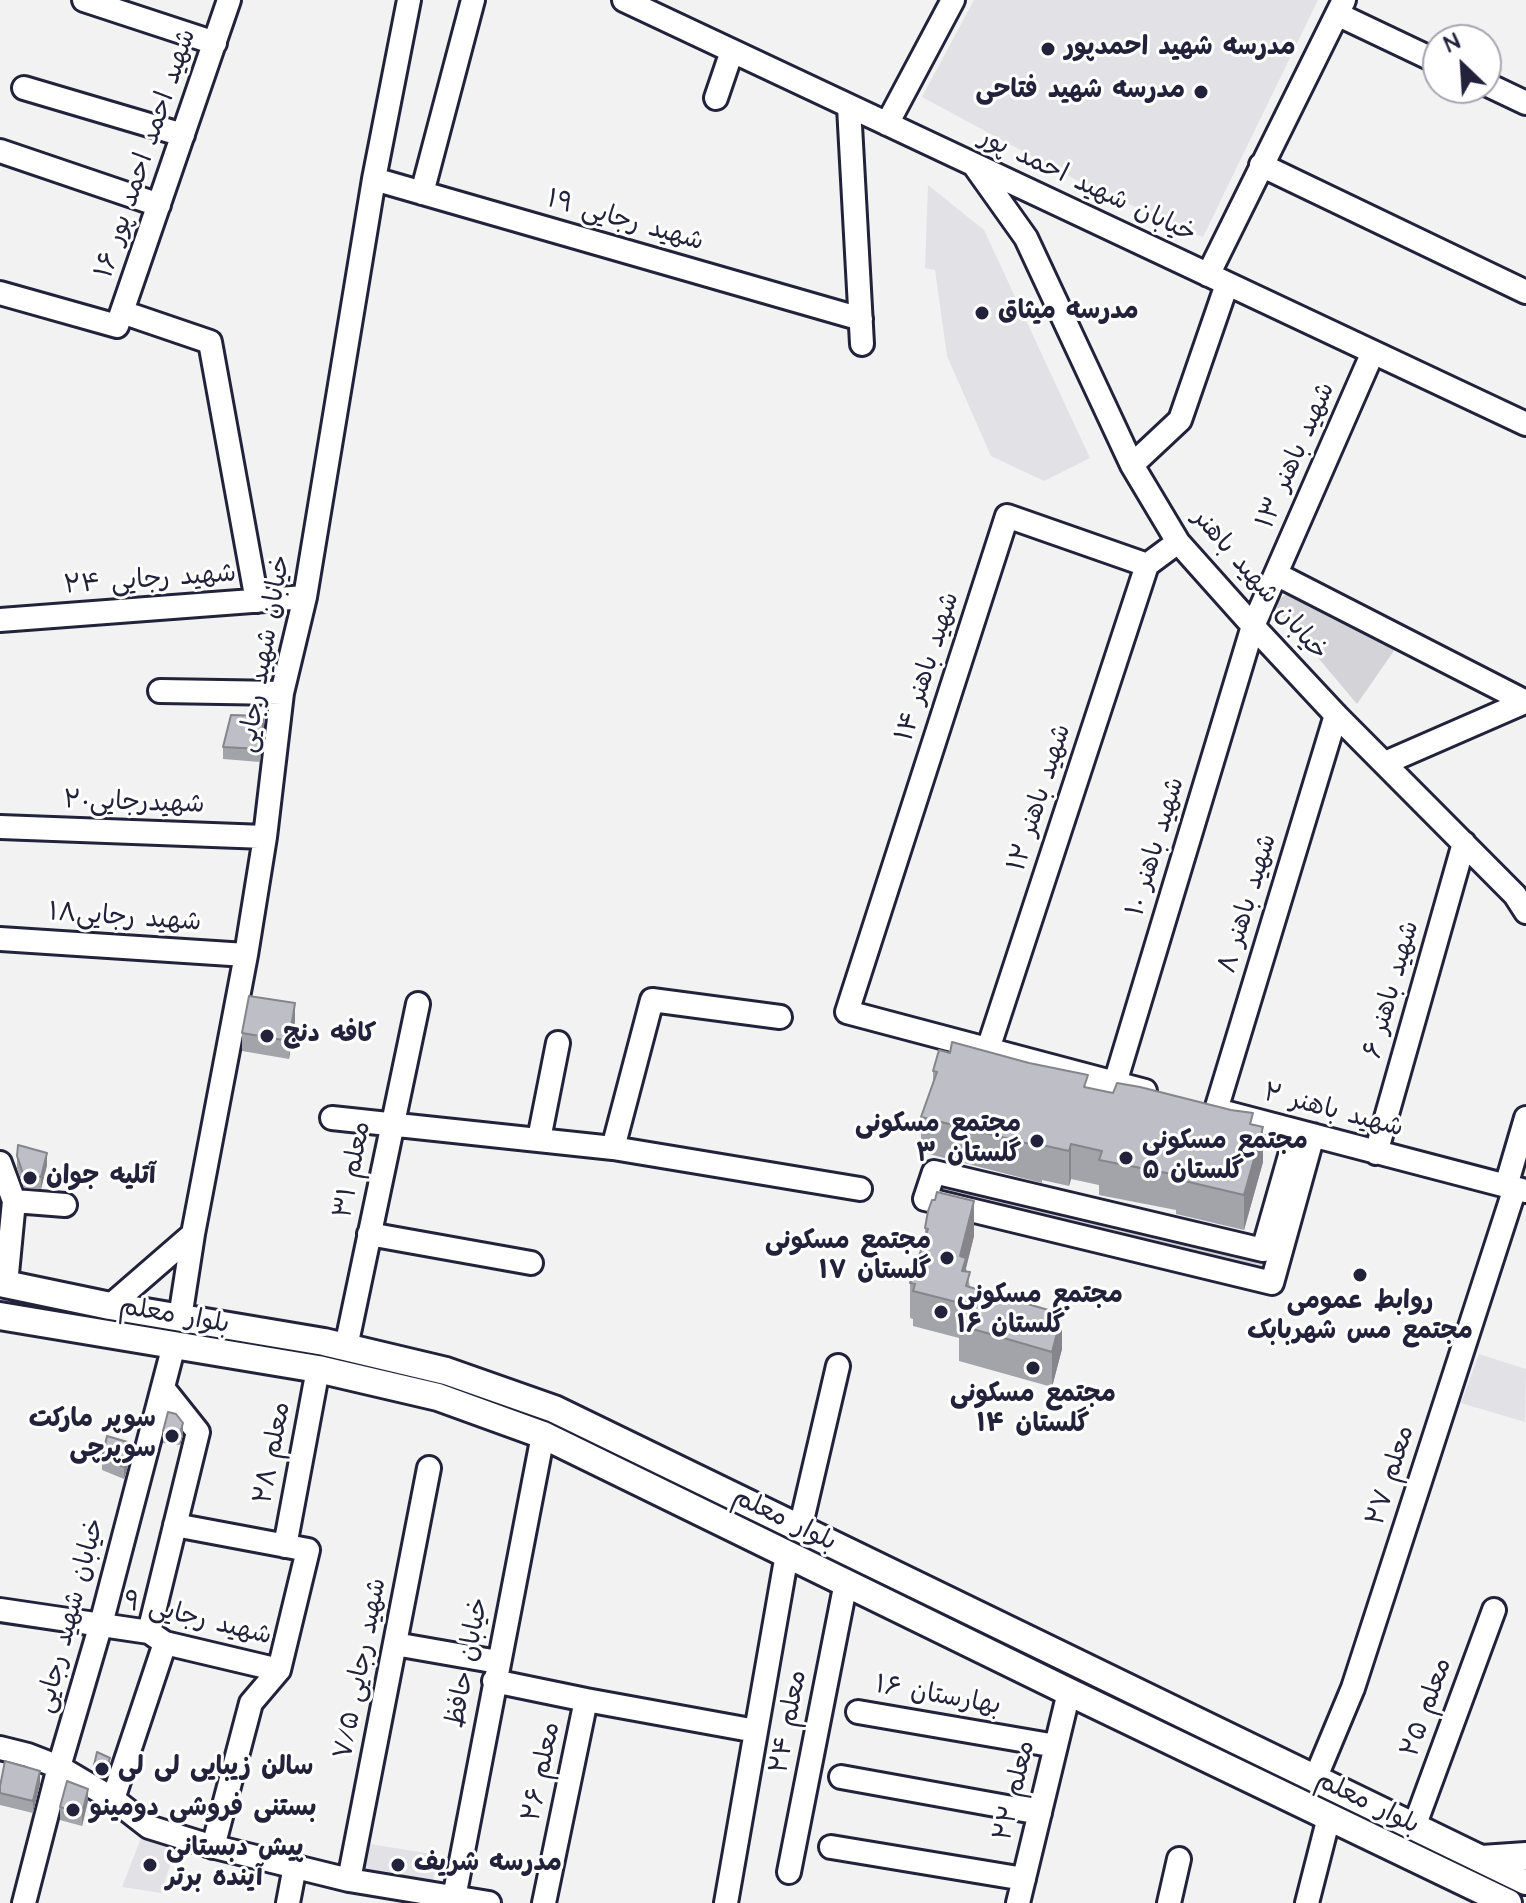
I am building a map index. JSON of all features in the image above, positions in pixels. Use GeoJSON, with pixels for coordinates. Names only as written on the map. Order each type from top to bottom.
{"type":"FeatureCollection","features":[{"type":"Feature","properties":{"kind":"main road","name":"بلوار معلم"},"geometry":{"type":"LineString","coordinates":[[3,1283],[110,1306],[346,1347],[446,1371],[554,1409],[1526,1881]]}},
{"type":"Feature","properties":{"kind":"main road","name":"بلوار معلم"},"geometry":{"type":"LineString","coordinates":[[0,1316],[318,1369],[438,1397],[543,1435],[1329,1817],[1475,1894],[1508,1903]]}},
{"type":"Feature","properties":{"kind":"main road"},"geometry":{"type":"LineString","coordinates":[[174,1345],[180,1318]]}},
{"type":"Feature","properties":{"kind":"main road"},"geometry":{"type":"LineString","coordinates":[[925,1621],[935,1595]]}},
{"type":"Feature","properties":{"kind":"main road"},"geometry":{"type":"LineString","coordinates":[[1482,1859],[1526,1856]]}},
{"type":"Feature","properties":{"kind":"street"},"geometry":{"type":"LineString","coordinates":[[84,0],[215,43]]}},
{"type":"Feature","properties":{"kind":"street","name":"شهید احمد احمد پور ۱۶"},"geometry":{"type":"LineString","coordinates":[[119,319],[229,0]]}},
{"type":"Feature","properties":{"kind":"street"},"geometry":{"type":"LineString","coordinates":[[422,193],[473,0]]}},
{"type":"Feature","properties":{"kind":"street","name":"خیابان شهید احمد پور"},"geometry":{"type":"LineString","coordinates":[[624,0],[1526,424]]}},
{"type":"Feature","properties":{"kind":"street"},"geometry":{"type":"LineString","coordinates":[[887,124],[953,0]]}},
{"type":"Feature","properties":{"kind":"street","name":"خیابان شهید رجایی"},"geometry":{"type":"LineString","coordinates":[[180,1318],[246,955],[265,837],[282,693],[305,597],[374,179],[410,3]]}},
{"type":"Feature","properties":{"kind":"street"},"geometry":{"type":"LineString","coordinates":[[1132,465],[1180,420],[1218,279],[1261,165],[1340,7],[1422,53]]}},
{"type":"Feature","properties":{"kind":"street"},"geometry":{"type":"LineString","coordinates":[[716,98],[732,51]]}},
{"type":"Feature","properties":{"kind":"street"},"geometry":{"type":"LineString","coordinates":[[24,88],[183,135]]}},
{"type":"Feature","properties":{"kind":"street"},"geometry":{"type":"LineString","coordinates":[[1502,92],[1526,103]]}},
{"type":"Feature","properties":{"kind":"street"},"geometry":{"type":"LineString","coordinates":[[849,107],[862,344]]}},
{"type":"Feature","properties":{"kind":"street"},"geometry":{"type":"LineString","coordinates":[[0,151],[159,205]]}},
{"type":"Feature","properties":{"kind":"street","name":"خیابان شهید باهنر"},"geometry":{"type":"LineString","coordinates":[[973,164],[1026,238],[1132,465],[1178,542],[1336,715],[1464,843],[1518,887],[1526,912]]}},
{"type":"Feature","properties":{"kind":"street"},"geometry":{"type":"LineString","coordinates":[[1261,165],[1526,292]]}},
{"type":"Feature","properties":{"kind":"street","name":"شهید رجایی ۱۹"},"geometry":{"type":"LineString","coordinates":[[374,179],[861,319]]}},
{"type":"Feature","properties":{"kind":"street"},"geometry":{"type":"LineString","coordinates":[[0,295],[119,319],[210,342],[257,601]]}},
{"type":"Feature","properties":{"kind":"street","name":"شهید باهنر ۱۳"},"geometry":{"type":"LineString","coordinates":[[1253,626],[1373,352]]}},
{"type":"Feature","properties":{"kind":"street","name":"شهید باهنر ۱۴"},"geometry":{"type":"LineString","coordinates":[[988,1049],[847,1012],[1007,516],[1147,565]]}},
{"type":"Feature","properties":{"kind":"street"},"geometry":{"type":"LineString","coordinates":[[1147,565],[1178,542]]}},
{"type":"Feature","properties":{"kind":"street","name":"شهید باهنر ۱۲"},"geometry":{"type":"LineString","coordinates":[[988,1049],[1147,565]]}},
{"type":"Feature","properties":{"kind":"street"},"geometry":{"type":"LineString","coordinates":[[1276,574],[1526,702]]}},
{"type":"Feature","properties":{"kind":"street","name":"شهید رجایی ۲۴"},"geometry":{"type":"LineString","coordinates":[[0,620],[305,597]]}},
{"type":"Feature","properties":{"kind":"street","name":"شهید باهنر ۱۰"},"geometry":{"type":"LineString","coordinates":[[1115,1083],[1253,626]]}},
{"type":"Feature","properties":{"kind":"street"},"geometry":{"type":"LineString","coordinates":[[160,691],[282,693]]}},
{"type":"Feature","properties":{"kind":"street"},"geometry":{"type":"LineString","coordinates":[[1385,763],[1526,702]]}},
{"type":"Feature","properties":{"kind":"street","name":"شهید باهنر ۸"},"geometry":{"type":"LineString","coordinates":[[1202,1111],[1336,715]]}},
{"type":"Feature","properties":{"kind":"street","name":"شهیدرجایی۲۰"},"geometry":{"type":"LineString","coordinates":[[0,827],[265,837]]}},
{"type":"Feature","properties":{"kind":"street","name":"شهید باهنر ۶"},"geometry":{"type":"LineString","coordinates":[[1376,1153],[1464,843]]}},
{"type":"Feature","properties":{"kind":"street","name":"شهید رجایی۱۸"},"geometry":{"type":"LineString","coordinates":[[0,939],[246,955]]}},
{"type":"Feature","properties":{"kind":"street"},"geometry":{"type":"LineString","coordinates":[[613,1148],[652,1000],[780,1017]]}},
{"type":"Feature","properties":{"kind":"street","name":"معلم ۳۱"},"geometry":{"type":"LineString","coordinates":[[346,1347],[418,1004]]}},
{"type":"Feature","properties":{"kind":"street"},"geometry":{"type":"LineString","coordinates":[[539,1139],[558,1043]]}},
{"type":"Feature","properties":{"kind":"street"},"geometry":{"type":"LineString","coordinates":[[967,1062],[1159,1102],[1115,1083],[988,1049]]}},
{"type":"Feature","properties":{"kind":"street","name":"شهید باهنر ۲"},"geometry":{"type":"LineString","coordinates":[[1202,1111],[1516,1188]]}},
{"type":"Feature","properties":{"kind":"street"},"geometry":{"type":"LineString","coordinates":[[332,1118],[613,1148],[860,1189]]}},
{"type":"Feature","properties":{"kind":"street","name":"معلم ۲۷"},"geometry":{"type":"LineString","coordinates":[[1315,1779],[1353,1688],[1516,1188],[1526,1118]]}},
{"type":"Feature","properties":{"kind":"street"},"geometry":{"type":"LineString","coordinates":[[1271,1252],[934,1172],[925,1199],[1272,1283],[1271,1252],[1301,1136]]}},
{"type":"Feature","properties":{"kind":"street"},"geometry":{"type":"LineString","coordinates":[[0,1163],[14,1201],[3,1283]]}},
{"type":"Feature","properties":{"kind":"street"},"geometry":{"type":"LineString","coordinates":[[14,1201],[65,1205]]}},
{"type":"Feature","properties":{"kind":"street"},"geometry":{"type":"LineString","coordinates":[[110,1306],[193,1234]]}},
{"type":"Feature","properties":{"kind":"street"},"geometry":{"type":"LineString","coordinates":[[369,1234],[531,1263]]}},
{"type":"Feature","properties":{"kind":"street","name":"خیابان شهید رجایی"},"geometry":{"type":"LineString","coordinates":[[24,1903],[174,1345]]}},
{"type":"Feature","properties":{"kind":"street"},"geometry":{"type":"LineString","coordinates":[[800,1529],[838,1366]]}},
{"type":"Feature","properties":{"kind":"street","name":"معلم ۲۸"},"geometry":{"type":"LineString","coordinates":[[285,1546],[318,1369]]}},
{"type":"Feature","properties":{"kind":"street"},"geometry":{"type":"LineString","coordinates":[[113,1799],[157,1638],[175,1525],[198,1432],[163,1388]]}},
{"type":"Feature","properties":{"kind":"street","name":"خیابان حافظ"},"geometry":{"type":"LineString","coordinates":[[453,1900],[543,1435]]}},
{"type":"Feature","properties":{"kind":"street","name":"شهید رجایی ۷/۵"},"geometry":{"type":"LineString","coordinates":[[349,1880],[429,1468]]}},
{"type":"Feature","properties":{"kind":"street"},"geometry":{"type":"LineString","coordinates":[[175,1525],[308,1550],[279,1670],[251,1703],[213,1847]]}},
{"type":"Feature","properties":{"kind":"street"},"geometry":{"type":"LineString","coordinates":[[726,1903],[787,1554]]}},
{"type":"Feature","properties":{"kind":"street","name":"معلم ۲۴"},"geometry":{"type":"LineString","coordinates":[[789,1872],[846,1582]]}},
{"type":"Feature","properties":{"kind":"street","name":"شهید رجایی ۹"},"geometry":{"type":"LineString","coordinates":[[0,1610],[101,1624],[279,1670]]}},
{"type":"Feature","properties":{"kind":"street","name":"معلم ۲۵"},"geometry":{"type":"LineString","coordinates":[[1414,1827],[1494,1610]]}},
{"type":"Feature","properties":{"kind":"street","name":"معلم ۲۶"},"geometry":{"type":"LineString","coordinates":[[395,1644],[586,1700],[756,1731]]}},
{"type":"Feature","properties":{"kind":"street","name":"معلم ۲۲"},"geometry":{"type":"LineString","coordinates":[[1018,1903],[1069,1692]]}},
{"type":"Feature","properties":{"kind":"street","name":"معلم ۲۶"},"geometry":{"type":"LineString","coordinates":[[544,1903],[586,1700]]}},
{"type":"Feature","properties":{"kind":"street","name":"بهارستان ۱۶"},"geometry":{"type":"LineString","coordinates":[[858,1712],[1056,1746]]}},
{"type":"Feature","properties":{"kind":"street"},"geometry":{"type":"LineString","coordinates":[[0,1748],[59,1767],[113,1799],[149,1827],[213,1847],[349,1880],[453,1900],[489,1903]]}},
{"type":"Feature","properties":{"kind":"street"},"geometry":{"type":"LineString","coordinates":[[841,1777],[1040,1813]]}},
{"type":"Feature","properties":{"kind":"street"},"geometry":{"type":"LineString","coordinates":[[1307,1903],[1329,1817]]}},
{"type":"Feature","properties":{"kind":"street"},"geometry":{"type":"LineString","coordinates":[[831,1847],[1024,1879]]}},
{"type":"Feature","properties":{"kind":"street"},"geometry":{"type":"LineString","coordinates":[[1169,1903],[1179,1859]]}},
{"type":"Feature","properties":{"kind":"street"},"geometry":{"type":"LineString","coordinates":[[288,1903],[295,1866]]}},
{"type":"Feature","properties":{"kind":"shaded area"},"geometry":{"type":"Polygon","coordinates":[[[974,0],[1318,0],[1203,237],[1082,183],[922,97],[974,0]]]}},
{"type":"Feature","properties":{"kind":"shaded area","name":"مدرسه میثاق"},"geometry":{"type":"Polygon","coordinates":[[[928,185],[984,230],[1090,458],[1044,481],[991,456],[947,356],[935,270],[925,268],[928,185]]]}},
{"type":"Feature","properties":{"kind":"shaded area"},"geometry":{"type":"Polygon","coordinates":[[[1290,592],[1398,645],[1357,704],[1277,609],[1279,599],[1290,592]]]}},
{"type":"Feature","properties":{"kind":"shaded area"},"geometry":{"type":"Polygon","coordinates":[[[936,1175],[1278,1256],[1270,1281],[928,1198],[936,1175]]]}},
{"type":"Feature","properties":{"kind":"shaded area"},"geometry":{"type":"Polygon","coordinates":[[[1479,1354],[1526,1369],[1525,1422],[1461,1403],[1479,1354]]]}},
{"type":"Feature","properties":{"kind":"shaded area","name":"پیش دبستانی آینده برتر"},"geometry":{"type":"Polygon","coordinates":[[[143,1833],[177,1844],[161,1893],[122,1887],[143,1833]]]}},
{"type":"Feature","properties":{"kind":"shaded area","name":"مدرسه شریف"},"geometry":{"type":"Polygon","coordinates":[[[364,1843],[438,1855],[431,1889],[357,1874],[364,1843]]]}},
{"type":"Feature","properties":{"kind":"building"},"geometry":{"type":"Polygon","coordinates":[[[231,715],[264,716],[260,749],[223,747],[231,715]]]}},
{"type":"Feature","properties":{"kind":"building"},"geometry":{"type":"Polygon","coordinates":[[[249,996],[295,1003],[289,1041],[242,1033],[249,996]]]}},
{"type":"Feature","properties":{"kind":"building"},"geometry":{"type":"Polygon","coordinates":[[[952,1042],[1088,1075],[1084,1087],[1113,1093],[1117,1083],[1253,1113],[1250,1124],[1263,1127],[1244,1195],[1176,1179],[1177,1175],[1099,1160],[1102,1151],[1071,1144],[1069,1151],[1042,1147],[921,1117],[937,1072],[933,1071],[939,1050],[950,1053],[952,1042]]]}},
{"type":"Feature","properties":{"kind":"building"},"geometry":{"type":"Polygon","coordinates":[[[18,1145],[47,1153],[41,1177],[24,1176],[17,1156],[18,1145]]]}},
{"type":"Feature","properties":{"kind":"building"},"geometry":{"type":"Polygon","coordinates":[[[937,1192],[974,1201],[960,1256],[966,1258],[962,1271],[970,1272],[966,1286],[1062,1314],[1052,1352],[959,1325],[964,1304],[913,1291],[915,1284],[910,1283],[928,1229],[925,1228],[928,1211],[937,1192]]]}},
{"type":"Feature","properties":{"kind":"building"},"geometry":{"type":"Polygon","coordinates":[[[168,1412],[176,1414],[183,1423],[180,1433],[163,1431],[168,1412]]]}},
{"type":"Feature","properties":{"kind":"building"},"geometry":{"type":"Polygon","coordinates":[[[107,1436],[131,1443],[124,1467],[102,1458],[107,1436]]]}},
{"type":"Feature","properties":{"kind":"building"},"geometry":{"type":"Polygon","coordinates":[[[97,1752],[110,1758],[105,1772],[94,1765],[97,1752]]]}},
{"type":"Feature","properties":{"kind":"building"},"geometry":{"type":"Polygon","coordinates":[[[5,1761],[40,1771],[33,1801],[0,1793],[5,1761]]]}},
{"type":"Feature","properties":{"kind":"building"},"geometry":{"type":"Polygon","coordinates":[[[67,1781],[88,1789],[82,1814],[60,1807],[67,1781]]]}},
{"type":"Feature","properties":{"kind":"place","name":"مدرسه شهید احمدپور"},"geometry":{"type":"Point","coordinates":[1048,49]}},
{"type":"Feature","properties":{"kind":"place","name":"مدرسه شهید فتاحی"},"geometry":{"type":"Point","coordinates":[1201,92]}},
{"type":"Feature","properties":{"kind":"place","name":"مدرسه میثاق"},"geometry":{"type":"Point","coordinates":[982,313]}},
{"type":"Feature","properties":{"kind":"place","name":"کافه دنج"},"geometry":{"type":"Point","coordinates":[267,1036]}},
{"type":"Feature","properties":{"kind":"place","name":"مجتمع مسکونی گلستان ۳"},"geometry":{"type":"Point","coordinates":[1037,1141]}},
{"type":"Feature","properties":{"kind":"place","name":"مجتمع مسکونی گلستان ۵"},"geometry":{"type":"Point","coordinates":[1126,1158]}},
{"type":"Feature","properties":{"kind":"place","name":"آتلیه جوان"},"geometry":{"type":"Point","coordinates":[30,1178]}},
{"type":"Feature","properties":{"kind":"place","name":"مجتمع مسکونی گلستان ۱۷"},"geometry":{"type":"Point","coordinates":[947,1258]}},
{"type":"Feature","properties":{"kind":"place","name":"روابط عمومی مجتمع مس شهربابک"},"geometry":{"type":"Point","coordinates":[1360,1275]}},
{"type":"Feature","properties":{"kind":"place","name":"مجتمع مسکونی گلستان ۱۶"},"geometry":{"type":"Point","coordinates":[941,1312]}},
{"type":"Feature","properties":{"kind":"place","name":"مجتمع مسکونی گلستان ۱۴"},"geometry":{"type":"Point","coordinates":[1033,1368]}},
{"type":"Feature","properties":{"kind":"place","name":"سوپر مارکت سوپرچی"},"geometry":{"type":"Point","coordinates":[172,1436]}},
{"type":"Feature","properties":{"kind":"place","name":"سالن زیبایی لی لی"},"geometry":{"type":"Point","coordinates":[102,1769]}},
{"type":"Feature","properties":{"kind":"place","name":"بستنی فروشی دومینو"},"geometry":{"type":"Point","coordinates":[73,1810]}},
{"type":"Feature","properties":{"kind":"place","name":"پیش دبستانی آینده برتر"},"geometry":{"type":"Point","coordinates":[150,1865]}},
{"type":"Feature","properties":{"kind":"place","name":"مدرسه شریف"},"geometry":{"type":"Point","coordinates":[398,1865]}}]}
